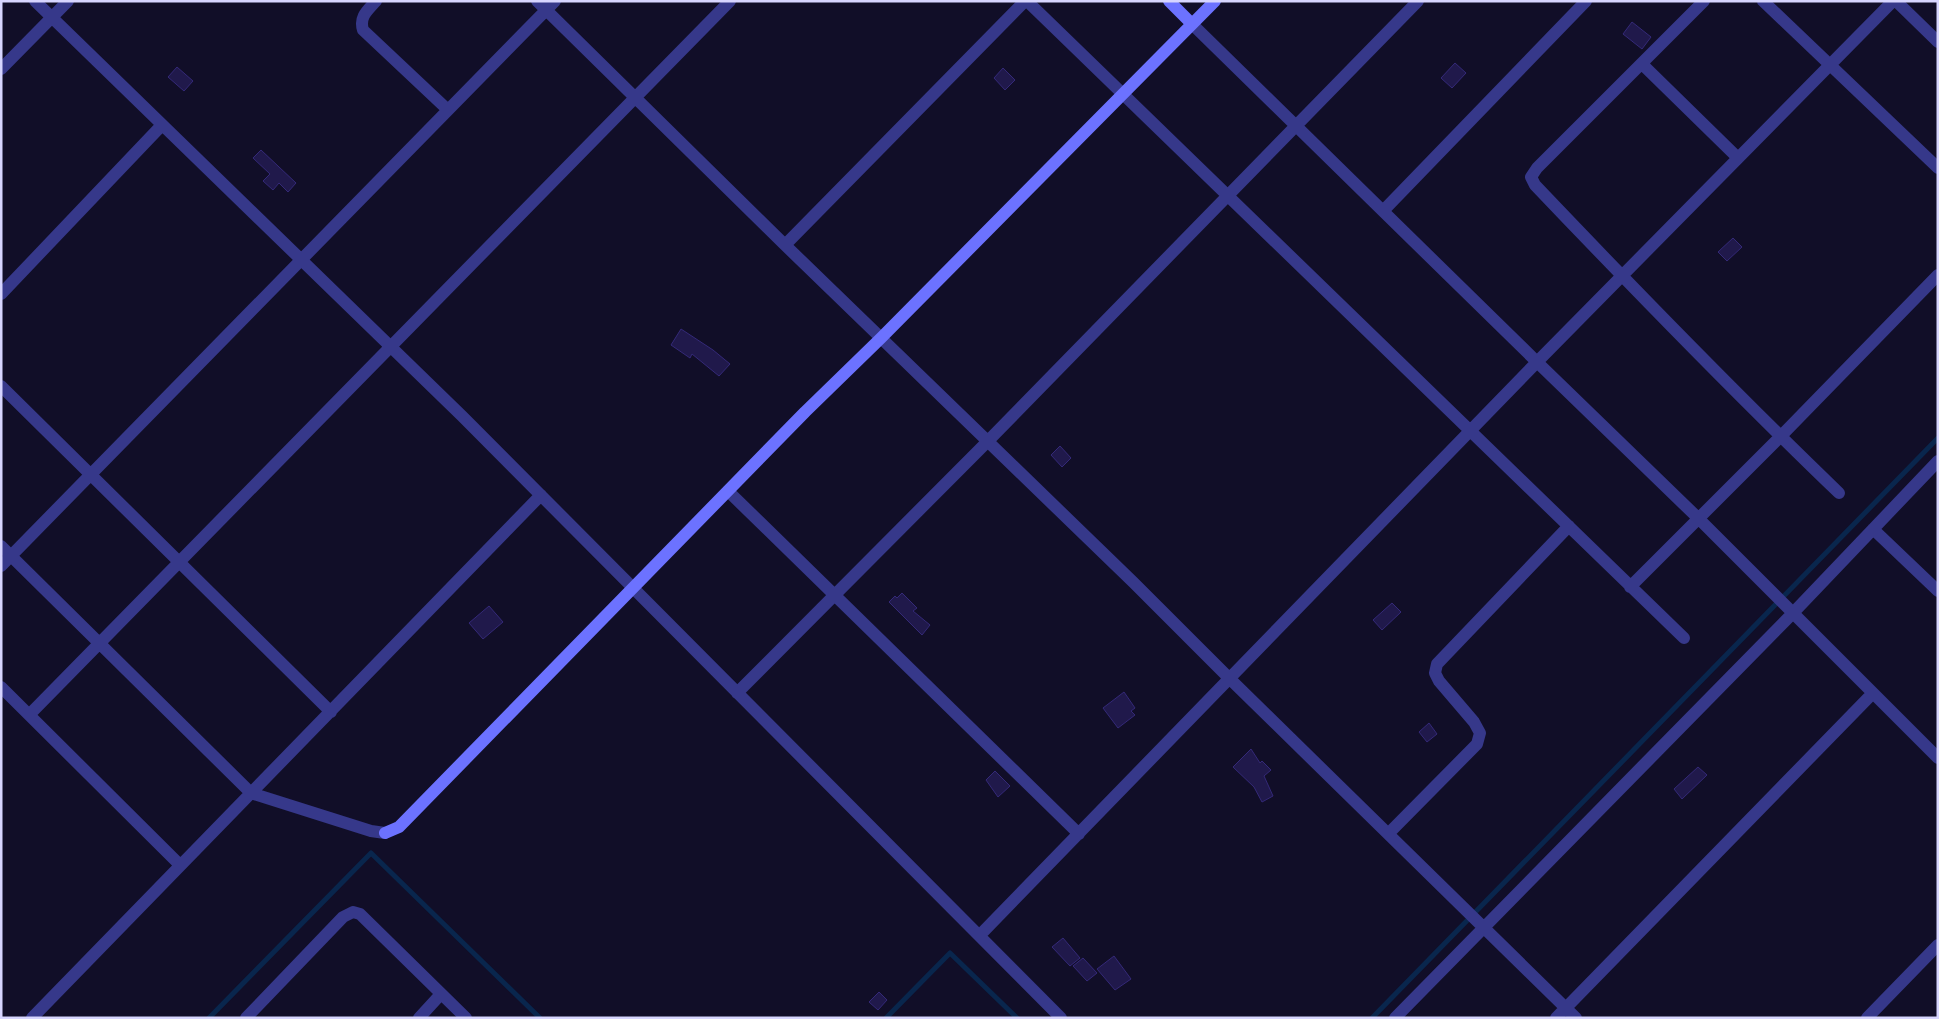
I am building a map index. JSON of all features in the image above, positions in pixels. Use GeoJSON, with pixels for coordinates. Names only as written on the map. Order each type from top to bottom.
{"type":"FeatureCollection","features":[{"type":"Feature","properties":{"kind":"street"},"geometry":{"type":"LineString","coordinates":[[34,1],[300,261],[392,347],[1061,1018]]}},
{"type":"Feature","properties":{"kind":"street"},"geometry":{"type":"LineString","coordinates":[[1,70],[68,1]]}},
{"type":"Feature","properties":{"kind":"street"},"geometry":{"type":"LineString","coordinates":[[376,1],[364,14],[361,22],[363,30],[448,110]]}},
{"type":"Feature","properties":{"kind":"street"},"geometry":{"type":"LineString","coordinates":[[30,714],[178,561],[392,347],[730,1]]}},
{"type":"Feature","properties":{"kind":"street"},"geometry":{"type":"LineString","coordinates":[[785,245],[1026,1],[1684,638]]}},
{"type":"Feature","properties":{"kind":"street"},"geometry":{"type":"LineString","coordinates":[[1169,1],[1699,519],[1938,758]]}},
{"type":"Feature","properties":{"kind":"street"},"geometry":{"type":"LineString","coordinates":[[1,546],[251,793],[371,831],[385,833],[398,827],[805,412],[881,338],[1214,1]]}},
{"type":"Feature","properties":{"kind":"street"},"geometry":{"type":"LineString","coordinates":[[737,693],[988,441],[1418,1]]}},
{"type":"Feature","properties":{"kind":"street"},"geometry":{"type":"LineString","coordinates":[[1383,211],[1586,1]]}},
{"type":"Feature","properties":{"kind":"street"},"geometry":{"type":"LineString","coordinates":[[1704,1],[1537,168],[1532,177],[1534,185],[1780,437],[1839,493]]}},
{"type":"Feature","properties":{"kind":"street"},"geometry":{"type":"LineString","coordinates":[[1763,1],[1938,168]]}},
{"type":"Feature","properties":{"kind":"street"},"geometry":{"type":"LineString","coordinates":[[980,936],[1537,362],[1894,1],[1938,42]]}},
{"type":"Feature","properties":{"kind":"street"},"geometry":{"type":"LineString","coordinates":[[1,566],[448,110],[546,4],[636,98],[785,245],[1133,582],[1576,1018]]}},
{"type":"Feature","properties":{"kind":"street"},"geometry":{"type":"LineString","coordinates":[[1642,64],[1738,158]]}},
{"type":"Feature","properties":{"kind":"street"},"geometry":{"type":"LineString","coordinates":[[1,294],[162,125]]}},
{"type":"Feature","properties":{"kind":"street"},"geometry":{"type":"LineString","coordinates":[[1630,587],[1938,275]]}},
{"type":"Feature","properties":{"kind":"street"},"geometry":{"type":"LineString","coordinates":[[1,386],[331,712]]}},
{"type":"Feature","properties":{"kind":"street"},"geometry":{"type":"LineString","coordinates":[[1395,1018],[1793,613],[1938,461]]}},
{"type":"Feature","properties":{"kind":"street"},"geometry":{"type":"LineString","coordinates":[[728,491],[1079,834]]}},
{"type":"Feature","properties":{"kind":"street"},"geometry":{"type":"LineString","coordinates":[[32,1018],[541,496]]}},
{"type":"Feature","properties":{"kind":"street"},"geometry":{"type":"LineString","coordinates":[[1389,833],[1477,744],[1480,734],[1474,722],[1439,681],[1435,673],[1437,664],[1569,526]]}},
{"type":"Feature","properties":{"kind":"street"},"geometry":{"type":"LineString","coordinates":[[1873,529],[1938,591]]}},
{"type":"Feature","properties":{"kind":"street"},"geometry":{"type":"LineString","coordinates":[[1,687],[180,865]]}},
{"type":"Feature","properties":{"kind":"street"},"geometry":{"type":"LineString","coordinates":[[1556,1018],[1873,693]]}},
{"type":"Feature","properties":{"kind":"street"},"geometry":{"type":"LineString","coordinates":[[246,1018],[343,918],[353,912],[360,914],[466,1018]]}},
{"type":"Feature","properties":{"kind":"street"},"geometry":{"type":"LineString","coordinates":[[1867,1018],[1938,945]]}},
{"type":"Feature","properties":{"kind":"street"},"geometry":{"type":"LineString","coordinates":[[419,1018],[441,994]]}},
{"type":"Feature","properties":{"kind":"building"},"geometry":{"type":"Polygon","coordinates":[[[1632,22],[1651,37],[1642,49],[1623,34],[1632,22]]]}},
{"type":"Feature","properties":{"kind":"building"},"geometry":{"type":"Polygon","coordinates":[[[1455,63],[1466,73],[1452,88],[1441,78],[1455,63]]]}},
{"type":"Feature","properties":{"kind":"building"},"geometry":{"type":"Polygon","coordinates":[[[177,67],[193,81],[184,91],[168,77],[177,67]]]}},
{"type":"Feature","properties":{"kind":"building"},"geometry":{"type":"Polygon","coordinates":[[[1003,68],[1015,80],[1005,90],[994,78],[1003,68]]]}},
{"type":"Feature","properties":{"kind":"building"},"geometry":{"type":"Polygon","coordinates":[[[261,150],[296,183],[288,192],[279,183],[273,190],[263,181],[270,174],[253,158],[261,150]]]}},
{"type":"Feature","properties":{"kind":"building"},"geometry":{"type":"Polygon","coordinates":[[[1733,238],[1742,247],[1727,261],[1718,252],[1733,238]]]}},
{"type":"Feature","properties":{"kind":"building"},"geometry":{"type":"Polygon","coordinates":[[[681,329],[713,350],[730,364],[719,376],[692,354],[690,358],[671,345],[681,329]]]}},
{"type":"Feature","properties":{"kind":"building"},"geometry":{"type":"Polygon","coordinates":[[[1060,446],[1071,458],[1062,467],[1051,455],[1060,446]]]}},
{"type":"Feature","properties":{"kind":"building"},"geometry":{"type":"Polygon","coordinates":[[[902,593],[917,608],[913,611],[930,625],[922,635],[889,602],[895,596],[897,598],[902,593]]]}},
{"type":"Feature","properties":{"kind":"building"},"geometry":{"type":"Polygon","coordinates":[[[1392,603],[1401,612],[1382,630],[1373,620],[1392,603]]]}},
{"type":"Feature","properties":{"kind":"building"},"geometry":{"type":"Polygon","coordinates":[[[489,606],[503,622],[483,639],[469,623],[489,606]]]}},
{"type":"Feature","properties":{"kind":"building"},"geometry":{"type":"Polygon","coordinates":[[[1124,692],[1135,708],[1131,711],[1135,715],[1118,728],[1103,708],[1124,692]]]}},
{"type":"Feature","properties":{"kind":"building"},"geometry":{"type":"Polygon","coordinates":[[[1429,723],[1437,734],[1427,742],[1419,732],[1429,723]]]}},
{"type":"Feature","properties":{"kind":"building"},"geometry":{"type":"Polygon","coordinates":[[[1251,749],[1260,763],[1262,761],[1271,770],[1264,776],[1273,796],[1262,802],[1254,787],[1233,767],[1251,749]]]}},
{"type":"Feature","properties":{"kind":"building"},"geometry":{"type":"Polygon","coordinates":[[[1698,767],[1707,775],[1682,799],[1674,789],[1698,767]]]}},
{"type":"Feature","properties":{"kind":"building"},"geometry":{"type":"Polygon","coordinates":[[[995,771],[1010,786],[998,797],[986,780],[995,771]]]}},
{"type":"Feature","properties":{"kind":"building"},"geometry":{"type":"Polygon","coordinates":[[[1063,938],[1080,958],[1070,966],[1052,947],[1063,938]]]}},
{"type":"Feature","properties":{"kind":"building"},"geometry":{"type":"Polygon","coordinates":[[[1114,956],[1131,979],[1115,990],[1097,969],[1114,956]]]}},
{"type":"Feature","properties":{"kind":"building"},"geometry":{"type":"Polygon","coordinates":[[[1083,958],[1097,973],[1087,981],[1073,966],[1083,958]]]}},
{"type":"Feature","properties":{"kind":"building"},"geometry":{"type":"Polygon","coordinates":[[[879,992],[887,1000],[878,1010],[869,1002],[879,992]]]}},
{"type":"Feature","properties":{"kind":"waterway"},"geometry":{"type":"LineString","coordinates":[[1372,1018],[1938,438]]}},
{"type":"Feature","properties":{"kind":"waterway"},"geometry":{"type":"LineString","coordinates":[[209,1018],[371,853],[540,1018]]}},
{"type":"Feature","properties":{"kind":"waterway"},"geometry":{"type":"LineString","coordinates":[[886,1018],[950,953],[1017,1018]]}}]}
